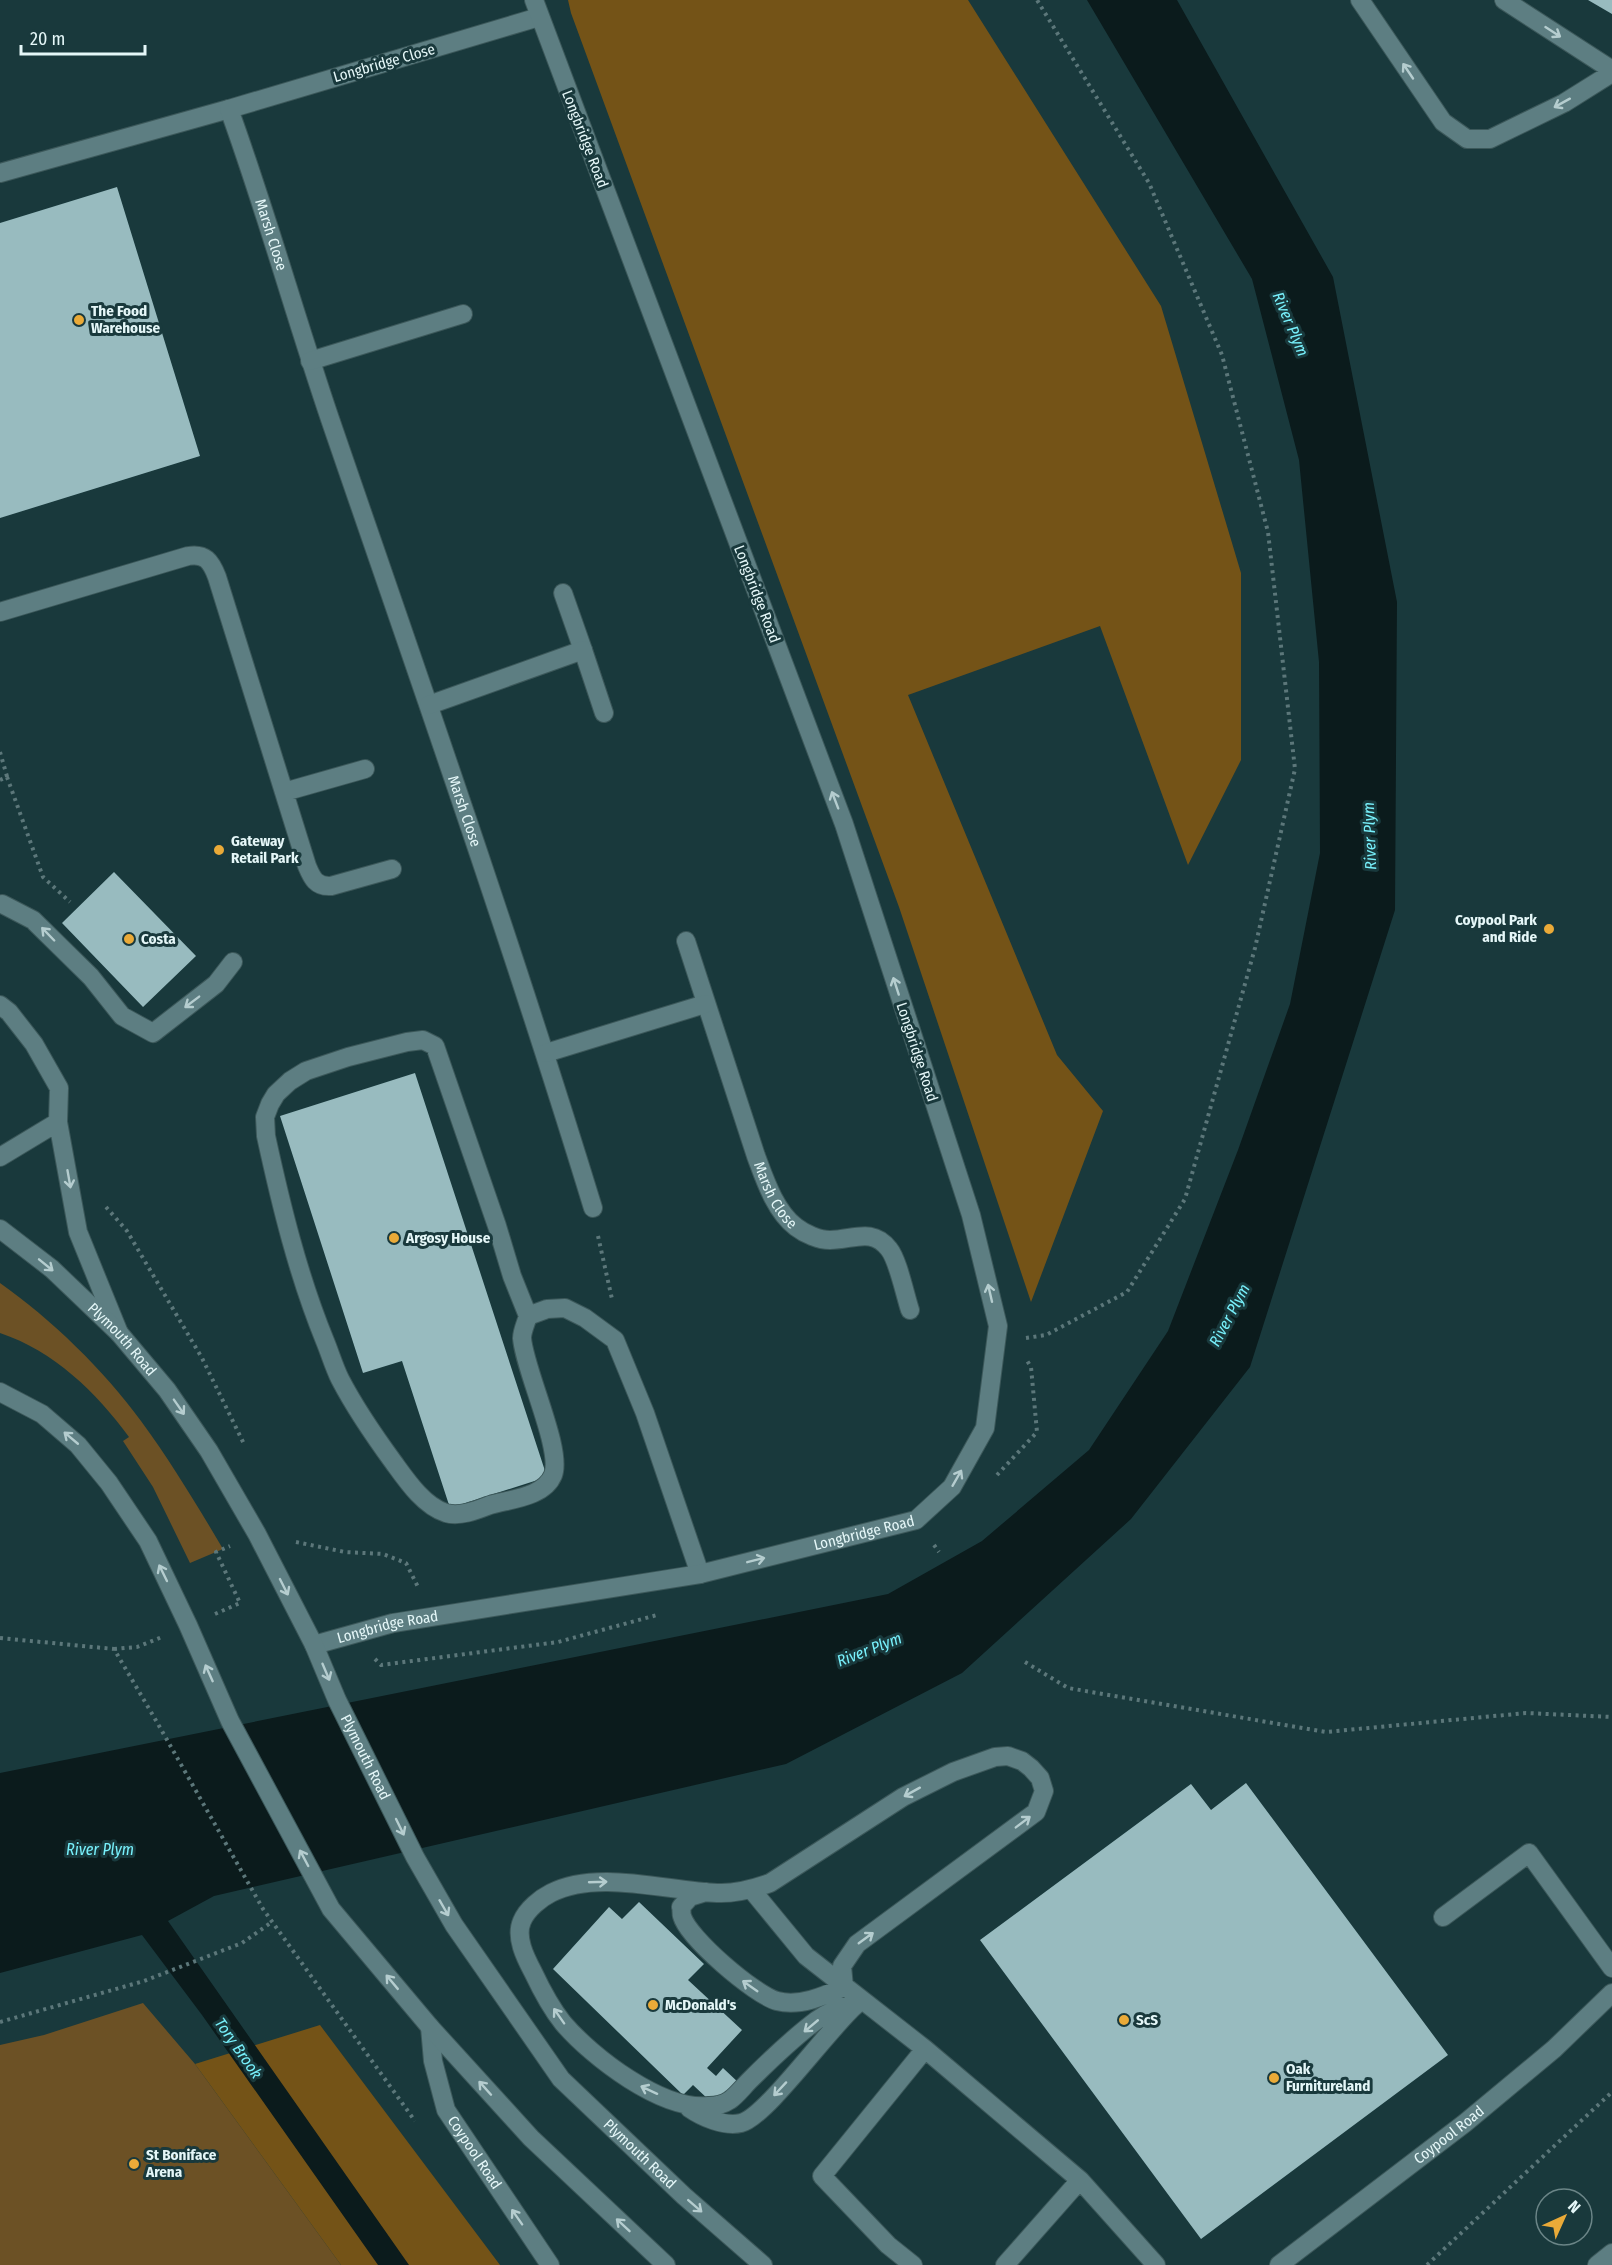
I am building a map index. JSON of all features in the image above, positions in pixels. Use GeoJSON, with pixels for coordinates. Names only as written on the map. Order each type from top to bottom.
{"type":"FeatureCollection","features":[{"type":"Feature","properties":{"kind":"street"},"geometry":{"type":"LineString","coordinates":[[1360,0],[1443,122],[1467,139],[1490,139],[1564,103],[1612,71],[1504,0]]}},
{"type":"Feature","properties":{"kind":"street","name":"Longbridge Road"},"geometry":{"type":"LineString","coordinates":[[314,1645],[393,1623],[700,1574],[916,1520],[952,1487],[985,1428],[998,1326],[971,1215],[844,824],[537,8]]}},
{"type":"Feature","properties":{"kind":"street","name":"Longbridge Close"},"geometry":{"type":"LineString","coordinates":[[0,173],[229,109],[537,8]]}},
{"type":"Feature","properties":{"kind":"street","name":"Marsh Close"},"geometry":{"type":"LineString","coordinates":[[229,109],[310,361],[546,1053],[593,1208]]}},
{"type":"Feature","properties":{"kind":"street"},"geometry":{"type":"LineString","coordinates":[[310,361],[463,314]]}},
{"type":"Feature","properties":{"kind":"street"},"geometry":{"type":"LineString","coordinates":[[0,612],[188,556],[203,556],[209,560],[217,577],[307,866],[314,881],[319,885],[331,886],[392,869]]}},
{"type":"Feature","properties":{"kind":"street"},"geometry":{"type":"LineString","coordinates":[[563,593],[604,713]]}},
{"type":"Feature","properties":{"kind":"street"},"geometry":{"type":"LineString","coordinates":[[429,705],[582,650]]}},
{"type":"Feature","properties":{"kind":"street"},"geometry":{"type":"LineString","coordinates":[[284,792],[365,769]]}},
{"type":"Feature","properties":{"kind":"street"},"geometry":{"type":"LineString","coordinates":[[2,904],[33,920],[91,977],[122,1016],[153,1033],[216,984],[233,962]]}},
{"type":"Feature","properties":{"kind":"street","name":"Marsh Close"},"geometry":{"type":"LineString","coordinates":[[686,941],[705,1004],[768,1187],[794,1226],[806,1233],[829,1240],[866,1235],[882,1242],[891,1251],[910,1310]]}},
{"type":"Feature","properties":{"kind":"street"},"geometry":{"type":"LineString","coordinates":[[546,1053],[705,1004]]}},
{"type":"Feature","properties":{"kind":"street"},"geometry":{"type":"LineString","coordinates":[[0,1005],[9,1012],[34,1044],[59,1088],[58,1122],[78,1232],[119,1333]]}},
{"type":"Feature","properties":{"kind":"street"},"geometry":{"type":"LineString","coordinates":[[418,1040],[435,1046],[512,1276],[528,1316],[522,1336],[527,1363],[546,1420],[554,1459],[554,1473],[543,1488],[526,1495],[463,1513],[444,1512],[414,1489],[379,1443],[340,1378],[308,1298],[266,1136],[265,1117],[276,1094],[306,1071],[348,1057],[418,1040]]}},
{"type":"Feature","properties":{"kind":"street"},"geometry":{"type":"LineString","coordinates":[[0,1157],[58,1122]]}},
{"type":"Feature","properties":{"kind":"street","name":"Plymouth Road"},"geometry":{"type":"LineString","coordinates":[[0,1229],[52,1269],[119,1333],[167,1390],[209,1451],[257,1534],[314,1645],[337,1700],[415,1857],[454,1924],[561,2079],[684,2196],[763,2265]]}},
{"type":"Feature","properties":{"kind":"street"},"geometry":{"type":"LineString","coordinates":[[528,1316],[547,1309],[565,1308],[585,1318],[615,1340],[645,1413],[700,1574]]}},
{"type":"Feature","properties":{"kind":"street"},"geometry":{"type":"LineString","coordinates":[[0,1392],[42,1414],[78,1445],[109,1483],[148,1541],[230,1721],[332,1910],[430,2027],[531,2138],[666,2265]]}},
{"type":"Feature","properties":{"kind":"street"},"geometry":{"type":"LineString","coordinates":[[844,1987],[842,1966],[857,1944],[1036,1812],[1044,1791],[1040,1778],[1031,1768],[1022,1761],[1008,1756],[996,1757],[953,1772],[903,1797],[770,1882],[751,1889],[719,1893],[605,1881],[575,1884],[551,1893],[534,1905],[522,1921],[520,1937],[525,1957],[539,1985],[564,2023],[612,2067],[645,2090],[683,2104],[706,2107],[732,2099],[756,2074],[817,2020],[832,2011],[862,2001]]}},
{"type":"Feature","properties":{"kind":"street"},"geometry":{"type":"LineString","coordinates":[[1443,1917],[1528,1853],[1612,1968]]}},
{"type":"Feature","properties":{"kind":"street"},"geometry":{"type":"LineString","coordinates":[[751,1889],[807,1956],[925,2049],[1080,2180],[1156,2265]]}},
{"type":"Feature","properties":{"kind":"street"},"geometry":{"type":"LineString","coordinates":[[707,1892],[690,1898],[681,1907],[682,1917],[714,1955],[746,1984],[765,1996],[792,2003],[824,1996],[844,1987]]}},
{"type":"Feature","properties":{"kind":"street","name":"Coypool Road"},"geometry":{"type":"LineString","coordinates":[[1279,2265],[1465,2123],[1554,2049],[1612,1994]]}},
{"type":"Feature","properties":{"kind":"street"},"geometry":{"type":"LineString","coordinates":[[683,2104],[695,2112],[731,2124],[749,2120],[789,2079],[840,2020],[862,2001]]}},
{"type":"Feature","properties":{"kind":"street","name":"Coypool Road"},"geometry":{"type":"LineString","coordinates":[[430,2027],[434,2061],[446,2110],[550,2265]]}},
{"type":"Feature","properties":{"kind":"street"},"geometry":{"type":"LineString","coordinates":[[913,2265],[888,2245],[822,2176],[925,2049]]}},
{"type":"Feature","properties":{"kind":"street"},"geometry":{"type":"LineString","coordinates":[[1005,2265],[1080,2180]]}},
{"type":"Feature","properties":{"kind":"street"},"geometry":{"type":"LineString","coordinates":[[1597,2265],[1612,2253]]}},
{"type":"Feature","properties":{"kind":"path"},"geometry":{"type":"LineString","coordinates":[[996,1344],[1046,1335],[1127,1292],[1185,1199],[1255,948],[1295,770],[1268,532],[1222,355],[1149,183],[1037,0]]}},
{"type":"Feature","properties":{"kind":"path"},"geometry":{"type":"LineString","coordinates":[[0,752],[43,877],[70,902]]}},
{"type":"Feature","properties":{"kind":"path"},"geometry":{"type":"LineString","coordinates":[[0,780],[7,777],[8,780]]}},
{"type":"Feature","properties":{"kind":"path"},"geometry":{"type":"LineString","coordinates":[[71,1191],[105,1206],[127,1231],[202,1358],[247,1451]]}},
{"type":"Feature","properties":{"kind":"path"},"geometry":{"type":"LineString","coordinates":[[593,1208],[612,1302]]}},
{"type":"Feature","properties":{"kind":"path"},"geometry":{"type":"LineString","coordinates":[[296,1542],[345,1552],[382,1554],[406,1563],[433,1617]]}},
{"type":"Feature","properties":{"kind":"path"},"geometry":{"type":"LineString","coordinates":[[351,1635],[381,1665],[558,1642],[659,1614]]}},
{"type":"Feature","properties":{"kind":"path"},"geometry":{"type":"LineString","coordinates":[[0,1638],[114,1649],[263,1909],[417,2123]]}},
{"type":"Feature","properties":{"kind":"path"},"geometry":{"type":"LineString","coordinates":[[1025,1662],[1068,1688],[1326,1732],[1526,1713],[1612,1717]]}},
{"type":"Feature","properties":{"kind":"path"},"geometry":{"type":"LineString","coordinates":[[0,2022],[144,1981],[242,1943],[272,1922]]}},
{"type":"Feature","properties":{"kind":"path"},"geometry":{"type":"LineString","coordinates":[[1427,2265],[1612,2092]]}},
{"type":"Feature","properties":{"kind":"shaded area"},"geometry":{"type":"Polygon","coordinates":[[[568,0],[968,0],[1161,306],[1241,573],[1241,760],[1188,865],[1100,626],[908,695],[1057,1055],[1103,1111],[1031,1302],[899,907],[568,0]]]}},
{"type":"Feature","properties":{"kind":"shaded area"},"geometry":{"type":"Polygon","coordinates":[[[0,1283],[76,1346],[111,1383],[152,1436],[223,1549],[190,1563],[153,1487],[123,1441],[129,1437],[103,1404],[56,1362],[20,1341],[0,1333],[0,1283]]]}},
{"type":"Feature","properties":{"kind":"shaded area","name":"St Boniface Arena"},"geometry":{"type":"Polygon","coordinates":[[[143,2003],[195,2064],[341,2265],[0,2265],[0,2045],[44,2035],[143,2003]]]}},
{"type":"Feature","properties":{"kind":"shaded area"},"geometry":{"type":"Polygon","coordinates":[[[320,2025],[500,2265],[341,2265],[195,2064],[320,2025]]]}},
{"type":"Feature","properties":{"kind":"water","name":"River Plym"},"geometry":{"type":"Polygon","coordinates":[[[1087,0],[1177,0],[1333,277],[1397,602],[1395,910],[1250,1367],[1131,1519],[962,1673],[786,1764],[214,1896],[168,1921],[409,2265],[378,2265],[202,2015],[142,1935],[0,1973],[0,1773],[888,1594],[982,1541],[1089,1450],[1168,1331],[1238,1150],[1290,1004],[1320,853],[1319,662],[1299,460],[1252,279],[1087,0]]]}},
{"type":"Feature","properties":{"kind":"building"},"geometry":{"type":"Polygon","coordinates":[[[1588,0],[1612,0],[1612,14],[1588,0]]]}},
{"type":"Feature","properties":{"kind":"building","name":"The Food Warehouse"},"geometry":{"type":"Polygon","coordinates":[[[117,187],[200,456],[0,518],[0,223],[117,187]]]}},
{"type":"Feature","properties":{"kind":"building","name":"Costa"},"geometry":{"type":"Polygon","coordinates":[[[114,872],[196,956],[143,1007],[62,923],[114,872]]]}},
{"type":"Feature","properties":{"kind":"building","name":"Argosy House"},"geometry":{"type":"Polygon","coordinates":[[[415,1073],[547,1477],[450,1508],[402,1361],[363,1373],[280,1116],[415,1073]]]}},
{"type":"Feature","properties":{"kind":"building"},"geometry":{"type":"Polygon","coordinates":[[[1246,1783],[1448,2055],[1201,2239],[980,1940],[1191,1784],[1211,1810],[1246,1783]]]}},
{"type":"Feature","properties":{"kind":"building","name":"McDonald's"},"geometry":{"type":"Polygon","coordinates":[[[639,1902],[704,1964],[688,1980],[742,2030],[707,2068],[716,2076],[723,2068],[740,2084],[727,2098],[709,2100],[693,2085],[683,2095],[553,1969],[609,1907],[622,1919],[639,1902]]]}},
{"type":"Feature","properties":{"kind":"place","name":"The Food Warehouse"},"geometry":{"type":"Point","coordinates":[79,320]}},
{"type":"Feature","properties":{"kind":"place","name":"Gateway Retail Park"},"geometry":{"type":"Point","coordinates":[219,850]}},
{"type":"Feature","properties":{"kind":"place","name":"Coypool Park and Ride"},"geometry":{"type":"Point","coordinates":[1549,929]}},
{"type":"Feature","properties":{"kind":"place","name":"Costa"},"geometry":{"type":"Point","coordinates":[129,939]}},
{"type":"Feature","properties":{"kind":"place","name":"Argosy House"},"geometry":{"type":"Point","coordinates":[394,1238]}},
{"type":"Feature","properties":{"kind":"place","name":"McDonald's"},"geometry":{"type":"Point","coordinates":[653,2005]}},
{"type":"Feature","properties":{"kind":"place","name":"ScS"},"geometry":{"type":"Point","coordinates":[1124,2020]}},
{"type":"Feature","properties":{"kind":"place","name":"Oak Furnitureland"},"geometry":{"type":"Point","coordinates":[1274,2078]}},
{"type":"Feature","properties":{"kind":"place","name":"St Boniface Arena"},"geometry":{"type":"Point","coordinates":[134,2164]}},
{"type":"Feature","properties":{"kind":"water label","name":"Tory Brook"},"geometry":{"type":"Point","coordinates":[239,2048]}}]}
